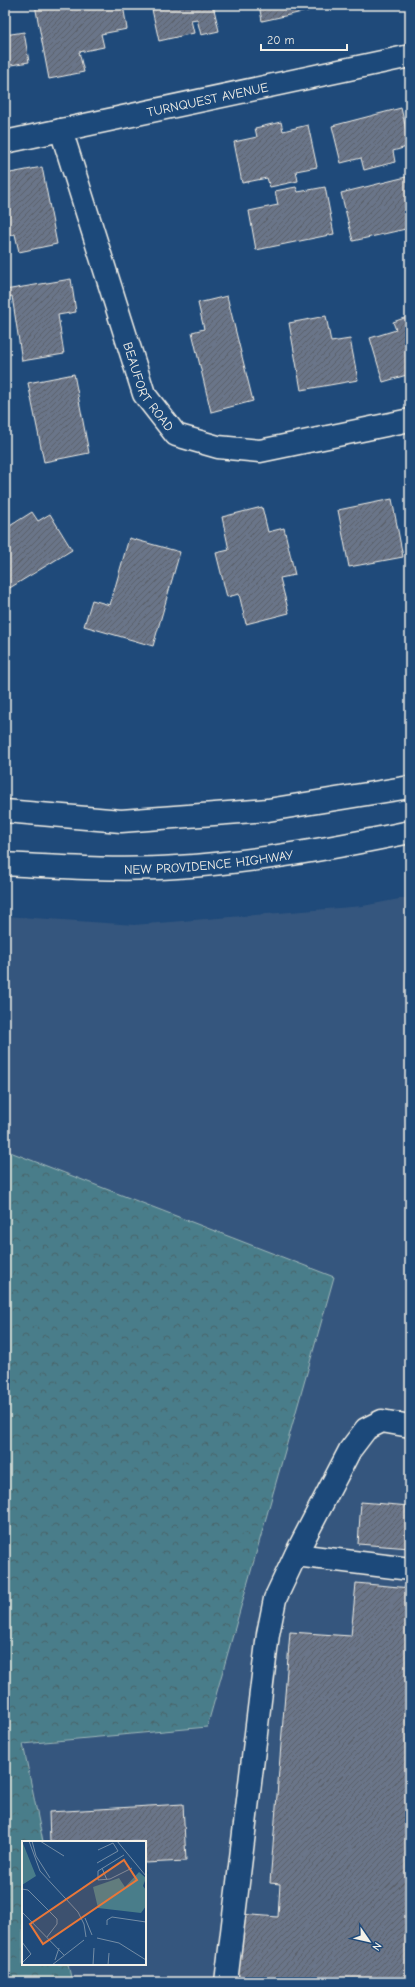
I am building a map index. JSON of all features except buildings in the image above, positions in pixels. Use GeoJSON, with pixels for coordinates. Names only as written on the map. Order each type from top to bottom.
{"type":"FeatureCollection","features":[{"type":"Feature","properties":{"kind":"main road","name":"TURNQUEST AVENUE"},"geometry":{"type":"LineString","coordinates":[[5,142],[410,56]]}},
{"type":"Feature","properties":{"kind":"main road","name":"BEAUFORT ROAD"},"geometry":{"type":"LineString","coordinates":[[61,130],[144,394],[176,435],[218,447],[260,451],[410,420]]}},
{"type":"Feature","properties":{"kind":"main road"},"geometry":{"type":"LineString","coordinates":[[5,811],[121,821],[268,810],[410,787]]}},
{"type":"Feature","properties":{"kind":"main road","name":"NEW PROVIDENCE HIGHWAY"},"geometry":{"type":"LineString","coordinates":[[5,864],[82,868],[177,867],[273,857],[330,849],[410,832]]}},
{"type":"Feature","properties":{"kind":"main road"},"geometry":{"type":"LineString","coordinates":[[226,1982],[268,1634],[276,1599],[296,1555],[350,1450],[366,1429],[382,1422],[410,1426]]}},
{"type":"Feature","properties":{"kind":"main road"},"geometry":{"type":"LineString","coordinates":[[296,1555],[410,1568]]}},
{"type":"Feature","properties":{"kind":"shaded area"},"geometry":{"type":"Polygon","coordinates":[[[410,897],[410,1982],[5,1982],[5,916],[134,925],[363,906],[410,897]]]}},
{"type":"Feature","properties":{"kind":"green space"},"geometry":{"type":"Polygon","coordinates":[[[5,1150],[334,1277],[207,1727],[23,1744],[43,1841],[22,1841],[22,1965],[68,1965],[72,1982],[5,1982],[5,1150]]]}}]}
